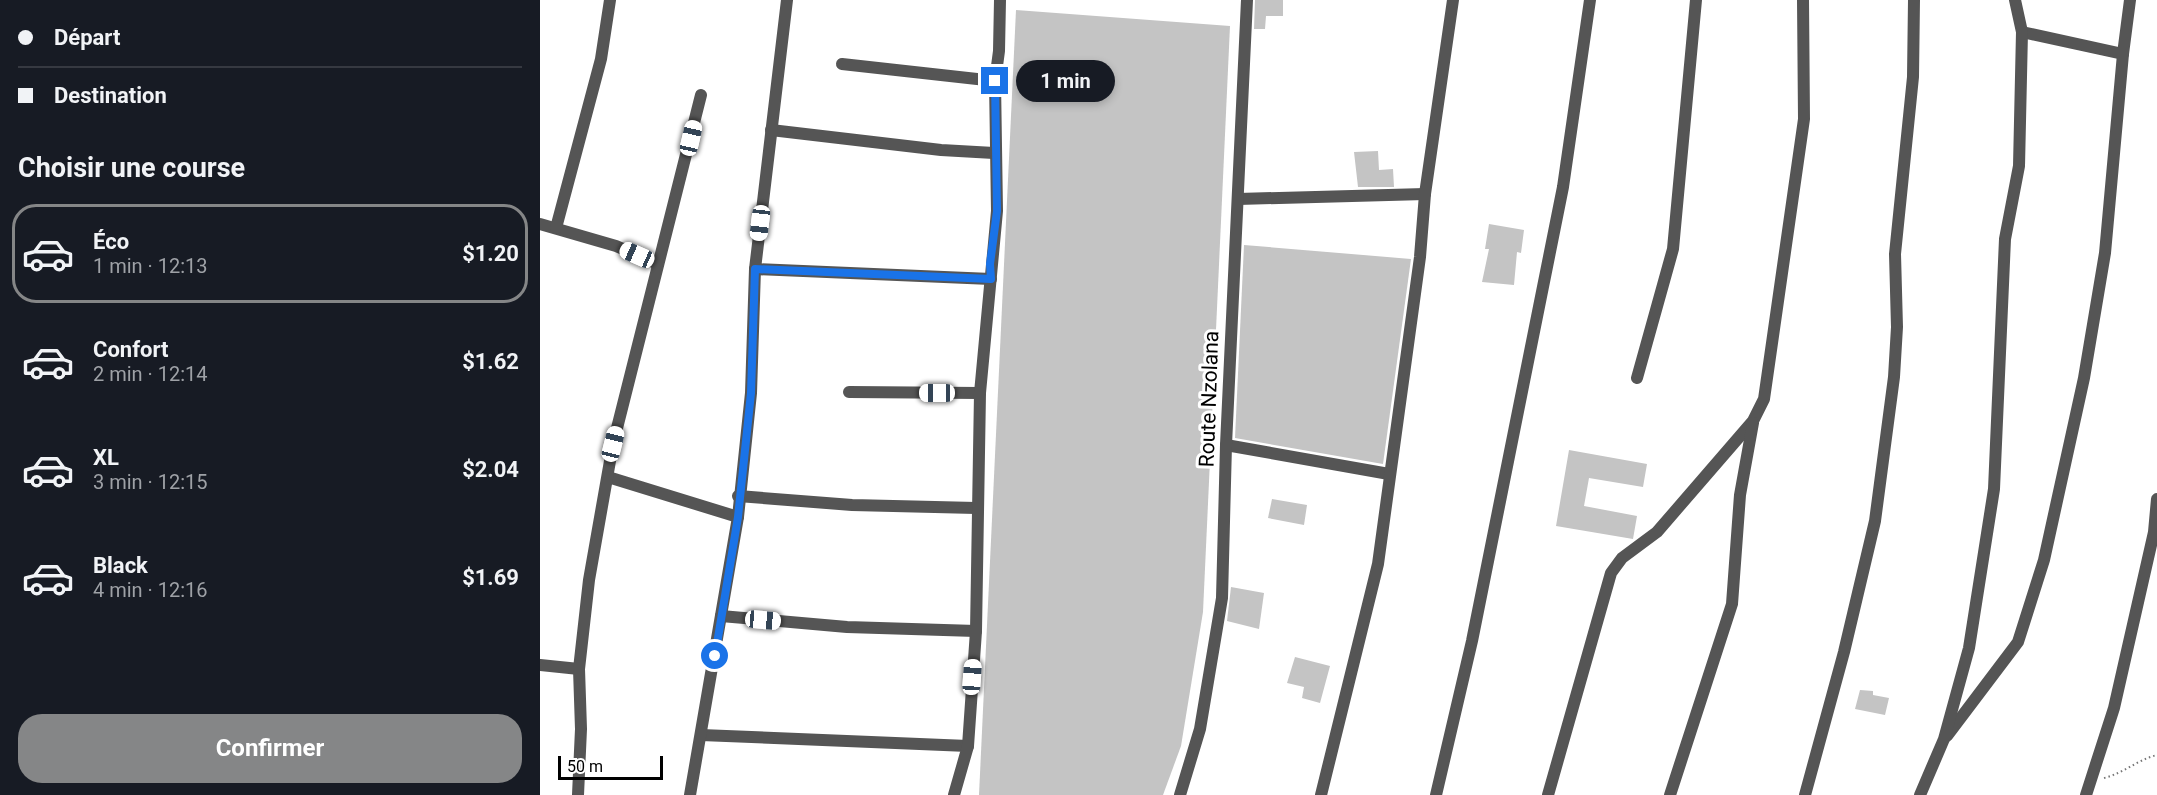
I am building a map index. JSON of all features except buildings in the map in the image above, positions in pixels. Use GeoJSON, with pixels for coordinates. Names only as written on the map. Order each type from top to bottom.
{"type":"FeatureCollection","features":[{"type":"Feature","properties":{"kind":"street"},"geometry":{"type":"LineString","coordinates":[[556,228],[601,59],[610,0]]}},
{"type":"Feature","properties":{"kind":"street"},"geometry":{"type":"LineString","coordinates":[[690,795],[738,517],[738,496],[751,393],[755,269],[787,0]]}},
{"type":"Feature","properties":{"kind":"street"},"geometry":{"type":"LineString","coordinates":[[954,795],[968,746],[976,631],[976,508],[980,393],[991,279],[990,264],[997,211],[994,153],[995,81],[999,51],[1000,0]]}},
{"type":"Feature","properties":{"kind":"street","name":"Route Nzolana"},"geometry":{"type":"LineString","coordinates":[[1180,795],[1200,729],[1222,598],[1226,445],[1247,0]]}},
{"type":"Feature","properties":{"kind":"street"},"geometry":{"type":"LineString","coordinates":[[1321,795],[1378,564],[1420,257],[1425,194],[1453,0]]}},
{"type":"Feature","properties":{"kind":"street"},"geometry":{"type":"LineString","coordinates":[[1436,795],[1472,641],[1563,187],[1590,0]]}},
{"type":"Feature","properties":{"kind":"street"},"geometry":{"type":"LineString","coordinates":[[1637,378],[1673,249],[1696,0]]}},
{"type":"Feature","properties":{"kind":"street"},"geometry":{"type":"LineString","coordinates":[[1548,795],[1593,634],[1616,564],[1657,532],[1753,421],[1764,399],[1804,118],[1803,0]]}},
{"type":"Feature","properties":{"kind":"street"},"geometry":{"type":"LineString","coordinates":[[1805,795],[1844,652],[1875,520],[1894,377],[1897,327],[1895,254],[1913,76],[1914,0]]}},
{"type":"Feature","properties":{"kind":"street"},"geometry":{"type":"LineString","coordinates":[[1920,795],[1944,739],[1969,648],[1994,489],[2005,239],[2019,166],[2022,32],[2015,0]]}},
{"type":"Feature","properties":{"kind":"street"},"geometry":{"type":"LineString","coordinates":[[1944,739],[2018,642],[2044,560],[2084,378],[2105,253],[2130,0]]}},
{"type":"Feature","properties":{"kind":"street"},"geometry":{"type":"LineString","coordinates":[[2022,32],[2123,54]]}},
{"type":"Feature","properties":{"kind":"street"},"geometry":{"type":"LineString","coordinates":[[842,64],[995,81]]}},
{"type":"Feature","properties":{"kind":"street"},"geometry":{"type":"LineString","coordinates":[[578,795],[581,729],[579,669],[589,580],[613,444],[701,95]]}},
{"type":"Feature","properties":{"kind":"street"},"geometry":{"type":"LineString","coordinates":[[771,130],[941,150],[994,153]]}},
{"type":"Feature","properties":{"kind":"street"},"geometry":{"type":"LineString","coordinates":[[1238,199],[1425,194]]}},
{"type":"Feature","properties":{"kind":"street"},"geometry":{"type":"LineString","coordinates":[[540,224],[616,246],[658,264]]}},
{"type":"Feature","properties":{"kind":"street"},"geometry":{"type":"LineString","coordinates":[[755,269],[991,279]]}},
{"type":"Feature","properties":{"kind":"street"},"geometry":{"type":"LineString","coordinates":[[849,392],[980,393]]}},
{"type":"Feature","properties":{"kind":"street"},"geometry":{"type":"LineString","coordinates":[[1670,795],[1732,604],[1740,495],[1753,421]]}},
{"type":"Feature","properties":{"kind":"street"},"geometry":{"type":"LineString","coordinates":[[1226,445],[1389,474]]}},
{"type":"Feature","properties":{"kind":"street"},"geometry":{"type":"LineString","coordinates":[[608,477],[738,517]]}},
{"type":"Feature","properties":{"kind":"street"},"geometry":{"type":"LineString","coordinates":[[738,496],[852,505],[976,508]]}},
{"type":"Feature","properties":{"kind":"street"},"geometry":{"type":"LineString","coordinates":[[2086,795],[2114,708],[2154,532],[2157,499]]}},
{"type":"Feature","properties":{"kind":"street"},"geometry":{"type":"LineString","coordinates":[[722,616],[847,627],[976,631]]}},
{"type":"Feature","properties":{"kind":"street"},"geometry":{"type":"LineString","coordinates":[[540,665],[579,669]]}},
{"type":"Feature","properties":{"kind":"street"},"geometry":{"type":"LineString","coordinates":[[701,735],[968,746]]}},
{"type":"Feature","properties":{"kind":"path"},"geometry":{"type":"LineString","coordinates":[[2090,782],[2127,771],[2142,759],[2157,755]]}},
{"type":"Feature","properties":{"kind":"route"},"geometry":{"type":"LineString","coordinates":[[715,656],[738,517],[738,496],[751,393],[755,269],[991,279],[990,264],[997,211],[994,153],[995,81]]}}]}
